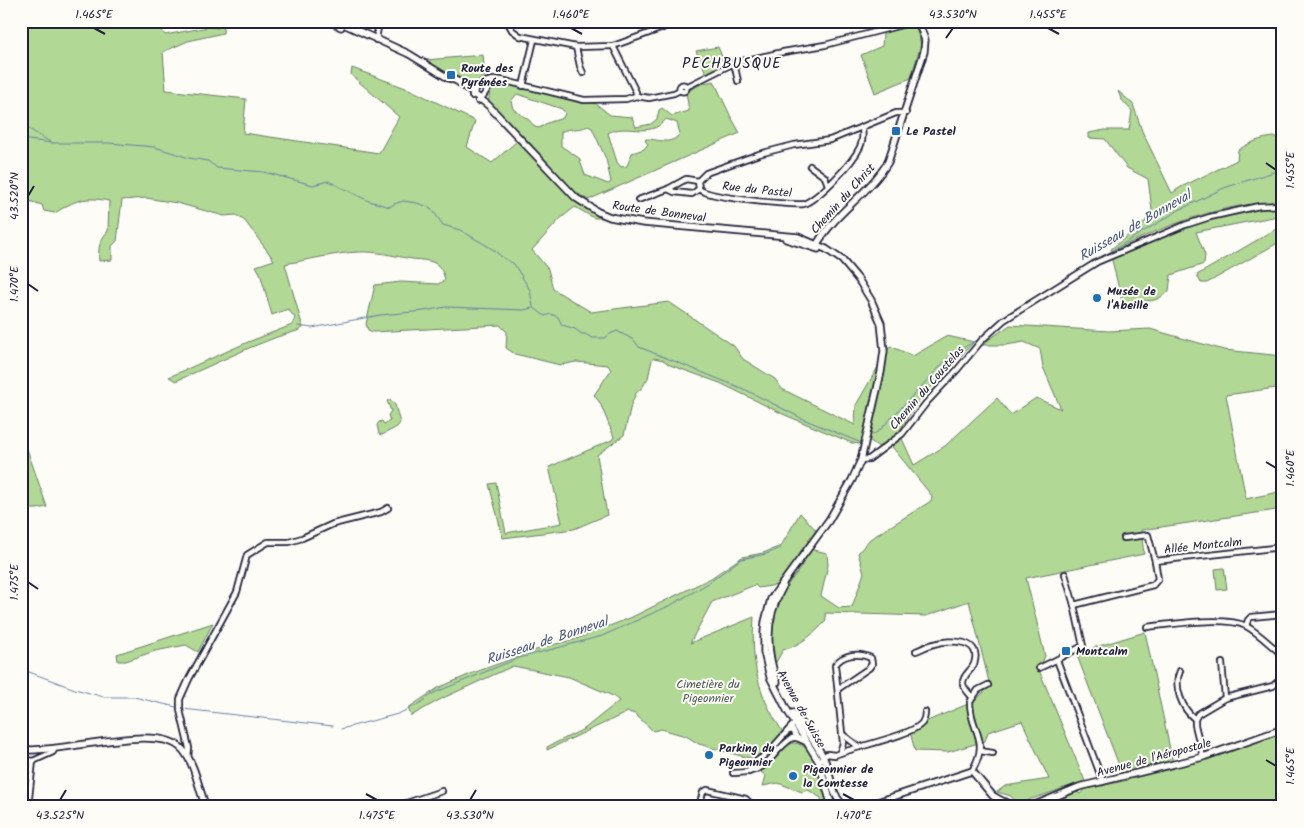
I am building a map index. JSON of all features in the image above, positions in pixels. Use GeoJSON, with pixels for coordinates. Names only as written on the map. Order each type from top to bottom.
{"type":"FeatureCollection","features":[{"type":"Feature","properties":{"kind":"street"},"geometry":{"type":"LineString","coordinates":[[329,21],[409,54],[479,98]]}},
{"type":"Feature","properties":{"kind":"street"},"geometry":{"type":"LineString","coordinates":[[337,21],[376,40]]}},
{"type":"Feature","properties":{"kind":"street"},"geometry":{"type":"LineString","coordinates":[[376,40],[379,21]]}},
{"type":"Feature","properties":{"kind":"street"},"geometry":{"type":"LineString","coordinates":[[507,21],[512,30],[520,36],[576,47],[613,46],[663,28],[674,21]]}},
{"type":"Feature","properties":{"kind":"street"},"geometry":{"type":"LineString","coordinates":[[479,98],[484,82],[495,80],[584,100],[626,99],[636,96],[649,98],[674,93],[680,90],[681,85],[686,87],[734,63],[826,45],[918,22]]}},
{"type":"Feature","properties":{"kind":"street","name":"Chemin du Christ"},"geometry":{"type":"LineString","coordinates":[[816,246],[831,226],[884,170],[891,156],[925,47],[924,36],[918,22]]}},
{"type":"Feature","properties":{"kind":"street"},"geometry":{"type":"LineString","coordinates":[[523,86],[534,40]]}},
{"type":"Feature","properties":{"kind":"street"},"geometry":{"type":"LineString","coordinates":[[613,46],[636,92],[636,96]]}},
{"type":"Feature","properties":{"kind":"street"},"geometry":{"type":"LineString","coordinates":[[576,47],[583,73]]}},
{"type":"Feature","properties":{"kind":"street"},"geometry":{"type":"LineString","coordinates":[[734,63],[738,81]]}},
{"type":"Feature","properties":{"kind":"street"},"geometry":{"type":"LineString","coordinates":[[479,98],[495,80]]}},
{"type":"Feature","properties":{"kind":"street","name":"Route de Bonneval"},"geometry":{"type":"LineString","coordinates":[[479,98],[576,198],[598,212],[644,223],[762,234],[793,240],[816,246],[852,271],[872,300],[881,323],[884,341],[881,372],[861,460]]}},
{"type":"Feature","properties":{"kind":"street","name":"Rue du Pastel"},"geometry":{"type":"LineString","coordinates":[[638,200],[686,180],[698,180],[706,173],[759,154],[794,145],[830,140],[896,113],[906,112]]}},
{"type":"Feature","properties":{"kind":"street"},"geometry":{"type":"LineString","coordinates":[[891,116],[903,121]]}},
{"type":"Feature","properties":{"kind":"street","name":"Rue du Pastel"},"geometry":{"type":"LineString","coordinates":[[668,189],[674,192],[692,194],[699,189],[705,193],[723,196],[802,205],[828,185],[860,147],[863,136],[862,128]]}},
{"type":"Feature","properties":{"kind":"street"},"geometry":{"type":"LineString","coordinates":[[810,166],[825,177],[828,185]]}},
{"type":"Feature","properties":{"kind":"street"},"geometry":{"type":"LineString","coordinates":[[698,180],[699,189]]}},
{"type":"Feature","properties":{"kind":"street","name":"Chemin du Coustelas"},"geometry":{"type":"LineString","coordinates":[[861,460],[870,459],[907,429],[927,402],[961,366],[982,340],[1004,320],[1110,255],[1210,217],[1259,206],[1283,205]]}},
{"type":"Feature","properties":{"kind":"street","name":"Avenue de Suisse"},"geometry":{"type":"LineString","coordinates":[[846,806],[836,795],[826,763],[808,743],[777,684],[770,662],[768,641],[772,611],[778,596],[794,568],[829,520],[861,460]]}},
{"type":"Feature","properties":{"kind":"street"},"geometry":{"type":"LineString","coordinates":[[188,757],[190,748],[180,710],[180,699],[188,679],[236,592],[247,555],[268,542],[289,542],[334,524],[381,512],[388,508]]}},
{"type":"Feature","properties":{"kind":"street"},"geometry":{"type":"LineString","coordinates":[[1124,538],[1148,535],[1155,561]]}},
{"type":"Feature","properties":{"kind":"street","name":"Allée Montcalm"},"geometry":{"type":"LineString","coordinates":[[1074,605],[1153,585],[1158,579],[1155,561],[1283,547]]}},
{"type":"Feature","properties":{"kind":"street"},"geometry":{"type":"LineString","coordinates":[[1039,668],[1083,646],[1065,574]]}},
{"type":"Feature","properties":{"kind":"street"},"geometry":{"type":"LineString","coordinates":[[1246,626],[1251,617],[1283,614]]}},
{"type":"Feature","properties":{"kind":"street"},"geometry":{"type":"LineString","coordinates":[[1147,627],[1221,621],[1234,622],[1246,626],[1283,655]]}},
{"type":"Feature","properties":{"kind":"street"},"geometry":{"type":"LineString","coordinates":[[916,651],[938,643],[962,642],[971,645],[975,652],[974,663],[963,682],[966,690],[972,697]]}},
{"type":"Feature","properties":{"kind":"street"},"geometry":{"type":"LineString","coordinates":[[838,688],[869,668],[872,662],[870,658],[849,655],[838,661],[835,668],[843,743],[840,752]]}},
{"type":"Feature","properties":{"kind":"street"},"geometry":{"type":"LineString","coordinates":[[1057,660],[1103,782]]}},
{"type":"Feature","properties":{"kind":"street"},"geometry":{"type":"LineString","coordinates":[[1222,663],[1225,698]]}},
{"type":"Feature","properties":{"kind":"street"},"geometry":{"type":"LineString","coordinates":[[1180,671],[1178,680],[1180,694],[1186,710],[1194,719],[1203,757]]}},
{"type":"Feature","properties":{"kind":"street"},"geometry":{"type":"LineString","coordinates":[[1194,719],[1201,711],[1225,698],[1269,687],[1276,684],[1283,677]]}},
{"type":"Feature","properties":{"kind":"street"},"geometry":{"type":"LineString","coordinates":[[972,771],[981,744],[969,704],[980,688],[988,685]]}},
{"type":"Feature","properties":{"kind":"street"},"geometry":{"type":"LineString","coordinates":[[826,763],[840,752],[892,737],[915,727],[922,723],[926,712]]}},
{"type":"Feature","properties":{"kind":"street"},"geometry":{"type":"LineString","coordinates":[[749,772],[751,765],[768,753],[797,722]]}},
{"type":"Feature","properties":{"kind":"street","name":"Avenue de Suisse"},"geometry":{"type":"LineString","coordinates":[[797,722],[821,759],[832,807]]}},
{"type":"Feature","properties":{"kind":"street","name":"Avenue de l'Aéropostale"},"geometry":{"type":"LineString","coordinates":[[1030,807],[1074,789],[1203,757],[1283,729]]}},
{"type":"Feature","properties":{"kind":"street"},"geometry":{"type":"LineString","coordinates":[[788,731],[793,730],[797,738]]}},
{"type":"Feature","properties":{"kind":"street"},"geometry":{"type":"LineString","coordinates":[[842,734],[859,746]]}},
{"type":"Feature","properties":{"kind":"street"},"geometry":{"type":"LineString","coordinates":[[733,773],[749,772],[761,768],[792,738],[808,743]]}},
{"type":"Feature","properties":{"kind":"street"},"geometry":{"type":"LineString","coordinates":[[21,749],[55,748],[113,739],[162,740],[178,746],[188,757],[206,807]]}},
{"type":"Feature","properties":{"kind":"street"},"geometry":{"type":"LineString","coordinates":[[21,761],[33,761],[53,752],[55,748]]}},
{"type":"Feature","properties":{"kind":"street"},"geometry":{"type":"LineString","coordinates":[[980,751],[993,753]]}},
{"type":"Feature","properties":{"kind":"street"},"geometry":{"type":"LineString","coordinates":[[821,759],[827,754],[835,755]]}},
{"type":"Feature","properties":{"kind":"street"},"geometry":{"type":"LineString","coordinates":[[28,807],[33,761]]}},
{"type":"Feature","properties":{"kind":"street"},"geometry":{"type":"LineString","coordinates":[[972,771],[993,796],[1010,806]]}},
{"type":"Feature","properties":{"kind":"street"},"geometry":{"type":"LineString","coordinates":[[862,807],[972,771]]}},
{"type":"Feature","properties":{"kind":"street"},"geometry":{"type":"LineString","coordinates":[[699,807],[703,792],[707,790],[746,799],[751,807]]}},
{"type":"Feature","properties":{"kind":"street"},"geometry":{"type":"LineString","coordinates":[[395,807],[442,791]]}},
{"type":"Feature","properties":{"kind":"street"},"geometry":{"type":"LineString","coordinates":[[993,796],[996,807]]}},
{"type":"Feature","properties":{"kind":"street"},"geometry":{"type":"LineString","coordinates":[[996,807],[1002,801]]}},
{"type":"Feature","properties":{"kind":"street"},"geometry":{"type":"LineString","coordinates":[[832,807],[838,804],[846,806]]}},
{"type":"Feature","properties":{"kind":"green space"},"geometry":{"type":"Polygon","coordinates":[[[32,21],[162,21],[162,31],[165,35],[208,27],[218,28],[224,23],[223,33],[188,41],[163,52],[166,90],[246,99],[243,133],[379,153],[399,117],[351,75],[352,68],[411,90],[475,121],[467,147],[492,163],[517,141],[577,203],[601,218],[594,218],[575,207],[560,219],[532,250],[548,269],[553,289],[591,312],[669,302],[734,346],[743,359],[775,379],[782,389],[855,425],[856,405],[890,346],[913,356],[947,336],[974,342],[919,400],[899,432],[914,465],[945,446],[997,398],[1011,415],[1036,398],[1061,409],[1043,367],[1040,349],[1024,342],[1006,345],[981,345],[1010,325],[1109,331],[1150,329],[1224,350],[1283,356],[1283,387],[1226,395],[1246,499],[1283,491],[1283,509],[1141,530],[1144,554],[1026,578],[1045,656],[1039,670],[1085,781],[1017,804],[1011,796],[997,792],[1005,786],[1049,779],[1022,721],[988,732],[985,741],[948,752],[915,751],[910,732],[925,722],[975,701],[990,686],[969,601],[926,616],[825,613],[826,621],[817,630],[801,642],[783,650],[775,664],[773,662],[772,635],[776,610],[786,587],[804,561],[805,548],[827,553],[828,565],[821,596],[839,608],[852,607],[864,573],[858,553],[870,539],[931,501],[932,496],[889,443],[880,448],[865,437],[859,444],[852,443],[785,415],[720,383],[654,358],[648,378],[642,388],[636,393],[631,405],[624,435],[597,455],[607,515],[574,529],[503,538],[489,484],[496,483],[506,533],[562,523],[549,467],[612,440],[614,437],[600,403],[594,395],[611,370],[608,365],[576,362],[560,365],[515,354],[506,348],[507,332],[500,325],[373,332],[368,330],[366,324],[375,285],[401,282],[438,284],[445,280],[440,268],[433,262],[372,252],[340,254],[285,264],[303,328],[249,348],[176,381],[169,377],[292,325],[295,318],[288,309],[272,315],[260,273],[256,266],[274,260],[245,221],[236,215],[224,216],[177,203],[146,198],[122,200],[117,241],[112,246],[112,260],[99,261],[100,245],[108,231],[109,201],[80,200],[55,213],[44,211],[42,205],[21,200],[21,34],[32,21]]]}},
{"type":"Feature","properties":{"kind":"green space"},"geometry":{"type":"Polygon","coordinates":[[[915,25],[921,44],[911,78],[875,93],[861,55],[882,46],[883,33],[915,25]]]}},
{"type":"Feature","properties":{"kind":"green space"},"geometry":{"type":"Polygon","coordinates":[[[718,47],[723,59],[713,61],[715,67],[720,68],[707,75],[696,51],[718,47]]]}},
{"type":"Feature","properties":{"kind":"green space"},"geometry":{"type":"Polygon","coordinates":[[[483,55],[485,76],[470,89],[426,60],[483,55]]]}},
{"type":"Feature","properties":{"kind":"green space"},"geometry":{"type":"Polygon","coordinates":[[[714,81],[740,133],[588,200],[574,191],[528,141],[489,104],[491,90],[495,85],[502,82],[578,102],[595,103],[610,115],[632,117],[636,127],[651,124],[657,119],[659,110],[662,108],[672,116],[689,111],[686,92],[703,83],[714,81]],[[517,94],[511,101],[513,109],[529,120],[535,127],[539,128],[547,123],[563,118],[565,113],[562,109],[517,94]],[[666,119],[660,125],[645,130],[622,129],[608,133],[617,162],[621,167],[627,166],[632,153],[644,149],[648,144],[645,141],[646,139],[668,141],[680,134],[677,123],[666,119]],[[588,126],[561,132],[561,146],[579,158],[585,175],[608,184],[611,182],[606,159],[592,128],[588,126]]]}},
{"type":"Feature","properties":{"kind":"green space"},"geometry":{"type":"Polygon","coordinates":[[[1118,91],[1133,104],[1142,131],[1172,193],[1237,160],[1238,150],[1249,144],[1265,138],[1283,137],[1283,202],[1238,206],[1195,217],[1112,251],[1111,249],[1145,222],[1152,210],[1148,179],[1127,168],[1105,139],[1089,138],[1089,133],[1105,130],[1129,130],[1132,111],[1121,99],[1118,91]]]}},
{"type":"Feature","properties":{"kind":"green space"},"geometry":{"type":"Polygon","coordinates":[[[1283,207],[1283,215],[1196,232],[1205,255],[1204,264],[1171,275],[1169,291],[1161,297],[1151,301],[1138,300],[1124,310],[1111,256],[1208,219],[1235,211],[1283,207]]]}},
{"type":"Feature","properties":{"kind":"green space"},"geometry":{"type":"Polygon","coordinates":[[[1283,225],[1283,240],[1207,283],[1201,283],[1197,275],[1283,225]]]}},
{"type":"Feature","properties":{"kind":"green space"},"geometry":{"type":"Polygon","coordinates":[[[390,399],[395,405],[400,423],[397,427],[382,435],[379,434],[377,425],[382,421],[384,424],[390,421],[388,415],[391,411],[387,401],[390,399]]]}},
{"type":"Feature","properties":{"kind":"green space"},"geometry":{"type":"Polygon","coordinates":[[[27,449],[47,507],[21,509],[21,502],[23,502],[21,496],[21,452],[27,449]]]}},
{"type":"Feature","properties":{"kind":"green space","name":"Cimetière du Pigeonnier"},"geometry":{"type":"Polygon","coordinates":[[[800,513],[816,530],[777,585],[758,588],[755,585],[712,602],[690,643],[754,617],[753,634],[758,678],[767,704],[783,732],[761,754],[748,758],[699,744],[686,736],[661,729],[653,731],[635,714],[628,712],[547,750],[547,747],[584,729],[619,701],[613,696],[569,677],[513,666],[443,698],[411,716],[408,708],[438,688],[547,646],[573,640],[630,618],[711,578],[742,557],[763,553],[781,546],[800,513]]]}},
{"type":"Feature","properties":{"kind":"green space"},"geometry":{"type":"Polygon","coordinates":[[[1224,568],[1227,589],[1217,590],[1215,569],[1224,568]]]}},
{"type":"Feature","properties":{"kind":"green space"},"geometry":{"type":"Polygon","coordinates":[[[213,623],[198,652],[186,645],[155,651],[126,661],[118,661],[117,654],[213,623]]]}},
{"type":"Feature","properties":{"kind":"green space"},"geometry":{"type":"Polygon","coordinates":[[[1145,632],[1173,763],[1122,773],[1076,653],[1145,632]]]}},
{"type":"Feature","properties":{"kind":"green space"},"geometry":{"type":"Polygon","coordinates":[[[1283,733],[1283,807],[1039,807],[1076,791],[1080,794],[1086,789],[1204,760],[1283,733]]]}},
{"type":"Feature","properties":{"kind":"green space"},"geometry":{"type":"Polygon","coordinates":[[[793,743],[801,745],[808,750],[814,758],[828,807],[823,807],[821,798],[808,790],[802,792],[778,783],[763,786],[766,776],[761,772],[788,745],[793,743]]]}},
{"type":"Feature","properties":{"kind":"waterway"},"geometry":{"type":"LineString","coordinates":[[21,124],[50,142]]}},
{"type":"Feature","properties":{"kind":"waterway"},"geometry":{"type":"LineString","coordinates":[[21,139],[52,143],[109,143],[155,147],[189,158],[208,161],[217,168],[264,172],[313,185],[328,181],[369,201],[390,207],[403,201],[431,208],[443,225],[460,230],[514,264],[530,290],[533,307],[545,316],[551,314],[558,317],[562,325],[592,338],[605,338],[617,331],[634,340],[639,347],[746,390],[803,419],[859,442]]}},
{"type":"Feature","properties":{"kind":"waterway","name":"Ruisseau de Bonneval"},"geometry":{"type":"LineString","coordinates":[[1004,316],[1179,210],[1224,188],[1283,169]]}},
{"type":"Feature","properties":{"kind":"waterway"},"geometry":{"type":"LineString","coordinates":[[298,326],[312,328],[380,315],[446,307],[524,310],[532,308]]}},
{"type":"Feature","properties":{"kind":"waterway","name":"Ruisseau de Bonneval"},"geometry":{"type":"LineString","coordinates":[[873,435],[880,430],[953,353],[976,341],[1000,319]]}},
{"type":"Feature","properties":{"kind":"waterway","name":"Ruisseau de Bonneval"},"geometry":{"type":"LineString","coordinates":[[341,729],[398,714],[419,704],[434,693],[519,658],[602,636],[671,605],[707,584],[741,559],[766,554],[781,548]]}},
{"type":"Feature","properties":{"kind":"waterway","name":"Ruisseau de Bonneval"},"geometry":{"type":"LineString","coordinates":[[21,669],[75,689],[104,697],[134,697],[176,707]]}},
{"type":"Feature","properties":{"kind":"waterway","name":"Ruisseau de Bonneval"},"geometry":{"type":"LineString","coordinates":[[183,709],[333,726]]}},
{"type":"Feature","properties":{"kind":"place","name":"Route des Pyrénées"},"geometry":{"type":"Point","coordinates":[451,75]}},
{"type":"Feature","properties":{"kind":"place","name":"Le Pastel"},"geometry":{"type":"Point","coordinates":[896,131]}},
{"type":"Feature","properties":{"kind":"place","name":"Musée de l'Abeille"},"geometry":{"type":"Point","coordinates":[1097,298]}},
{"type":"Feature","properties":{"kind":"place","name":"Montcalm"},"geometry":{"type":"Point","coordinates":[1066,651]}},
{"type":"Feature","properties":{"kind":"place","name":"Parking du Pigeonnier"},"geometry":{"type":"Point","coordinates":[709,755]}},
{"type":"Feature","properties":{"kind":"place","name":"Pigeonnier de la Comtesse"},"geometry":{"type":"Point","coordinates":[793,776]}},
{"type":"Feature","properties":{"kind":"district","name":"PECHBUSQUE"},"geometry":{"type":"Point","coordinates":[732,64]}}]}
